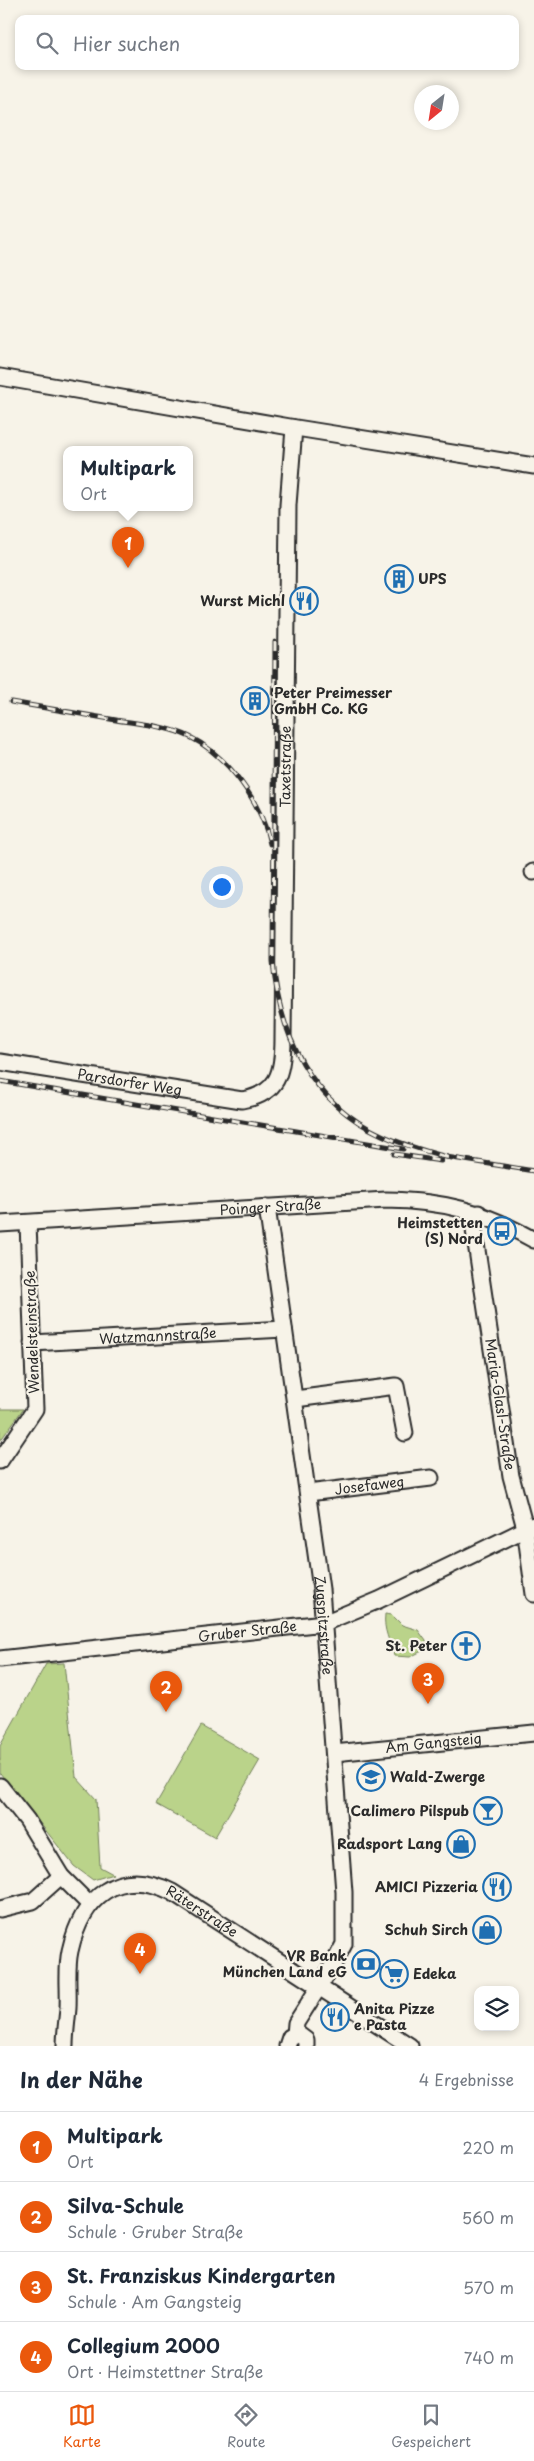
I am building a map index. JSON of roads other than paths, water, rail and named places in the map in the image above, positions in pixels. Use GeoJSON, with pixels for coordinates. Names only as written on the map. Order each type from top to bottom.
{"type":"FeatureCollection","features":[{"type":"Feature","properties":{"kind":"street"},"geometry":{"type":"LineString","coordinates":[[0,377],[294,428],[534,466]]}},
{"type":"Feature","properties":{"kind":"street","name":"Taxetstraße"},"geometry":{"type":"LineString","coordinates":[[260,1097],[272,1086],[280,1070],[283,1052],[288,505],[294,428]]}},
{"type":"Feature","properties":{"kind":"street","name":"Parsdorfer Weg"},"geometry":{"type":"LineString","coordinates":[[0,1062],[242,1100],[260,1097]]}},
{"type":"Feature","properties":{"kind":"street","name":"Poinger Straße"},"geometry":{"type":"LineString","coordinates":[[0,1224],[401,1200],[438,1203],[479,1213],[534,1240]]}},
{"type":"Feature","properties":{"kind":"street","name":"Zugspitzstraße"},"geometry":{"type":"LineString","coordinates":[[267,1207],[308,1493],[324,1623],[342,1863],[345,1938],[340,1953],[296,2023],[291,2040],[304,2037],[306,2046]]}},
{"type":"Feature","properties":{"kind":"street","name":"Maria-Glasl-Straße"},"geometry":{"type":"LineString","coordinates":[[479,1213],[474,1230],[511,1476],[529,1527],[534,1594]]}},
{"type":"Feature","properties":{"kind":"street","name":"Wendelsteinstraße"},"geometry":{"type":"LineString","coordinates":[[0,1461],[35,1409],[28,1223]]}},
{"type":"Feature","properties":{"kind":"street","name":"Watzmannstraße"},"geometry":{"type":"LineString","coordinates":[[32,1343],[284,1329]]}},
{"type":"Feature","properties":{"kind":"street"},"geometry":{"type":"LineString","coordinates":[[295,1399],[396,1386],[405,1433]]}},
{"type":"Feature","properties":{"kind":"street","name":"Josefaweg"},"geometry":{"type":"LineString","coordinates":[[308,1493],[432,1478]]}},
{"type":"Feature","properties":{"kind":"street","name":"Gruber Straße"},"geometry":{"type":"LineString","coordinates":[[0,1660],[324,1623],[379,1600],[529,1527]]}},
{"type":"Feature","properties":{"kind":"street","name":"Am Gangsteig"},"geometry":{"type":"LineString","coordinates":[[334,1753],[534,1733]]}},
{"type":"Feature","properties":{"kind":"street"},"geometry":{"type":"LineString","coordinates":[[0,1786],[27,1820],[61,1876],[90,1905],[77,1928],[69,1957],[65,2046]]}},
{"type":"Feature","properties":{"kind":"street"},"geometry":{"type":"LineString","coordinates":[[0,1909],[33,1901],[61,1876]]}},
{"type":"Feature","properties":{"kind":"street","name":"Räterstraße"},"geometry":{"type":"LineString","coordinates":[[90,1905],[117,1885],[132,1881],[160,1886],[410,2046]]}},
{"type":"Feature","properties":{"kind":"railway"},"geometry":{"type":"LineString","coordinates":[[275,642],[273,961],[276,988],[291,1040],[303,1064],[318,1085],[336,1105],[357,1121],[382,1135],[406,1145],[447,1157]]}},
{"type":"Feature","properties":{"kind":"railway"},"geometry":{"type":"LineString","coordinates":[[11,702],[154,726],[190,737],[204,745],[217,756],[241,782],[259,813],[266,828],[270,844]]}},
{"type":"Feature","properties":{"kind":"railway"},"geometry":{"type":"LineString","coordinates":[[0,1081],[403,1149]]}},
{"type":"Feature","properties":{"kind":"railway"},"geometry":{"type":"LineString","coordinates":[[394,1154],[441,1161]]}},
{"type":"Feature","properties":{"kind":"railway"},"geometry":{"type":"LineString","coordinates":[[440,1156],[534,1171]]}},
{"type":"Feature","properties":{"kind":"place","name":"Multipark"},"geometry":{"type":"Point","coordinates":[128,568]}},
{"type":"Feature","properties":{"kind":"place","name":"UPS"},"geometry":{"type":"Point","coordinates":[399,579]}},
{"type":"Feature","properties":{"kind":"place","name":"Wurst Michl"},"geometry":{"type":"Point","coordinates":[304,601]}},
{"type":"Feature","properties":{"kind":"place","name":"Peter Preimesser GmbH Co. KG"},"geometry":{"type":"Point","coordinates":[255,701]}},
{"type":"Feature","properties":{"kind":"place","name":"Heimstetten (S) Nord"},"geometry":{"type":"Point","coordinates":[502,1231]}},
{"type":"Feature","properties":{"kind":"place","name":"St. Peter"},"geometry":{"type":"Point","coordinates":[466,1646]}},
{"type":"Feature","properties":{"kind":"place","name":"St. Franziskus Kindergarten"},"geometry":{"type":"Point","coordinates":[428,1704]}},
{"type":"Feature","properties":{"kind":"place","name":"Silva-Schule"},"geometry":{"type":"Point","coordinates":[166,1712]}},
{"type":"Feature","properties":{"kind":"place","name":"Wald-Zwerge"},"geometry":{"type":"Point","coordinates":[371,1777]}},
{"type":"Feature","properties":{"kind":"place","name":"Calimero Pilspub"},"geometry":{"type":"Point","coordinates":[488,1811]}},
{"type":"Feature","properties":{"kind":"place","name":"Radsport Lang"},"geometry":{"type":"Point","coordinates":[461,1844]}},
{"type":"Feature","properties":{"kind":"place","name":"AMICI Pizzeria"},"geometry":{"type":"Point","coordinates":[497,1887]}},
{"type":"Feature","properties":{"kind":"place","name":"Schuh Sirch"},"geometry":{"type":"Point","coordinates":[487,1930]}},
{"type":"Feature","properties":{"kind":"place","name":"VR Bank München Land eG"},"geometry":{"type":"Point","coordinates":[366,1964]}},
{"type":"Feature","properties":{"kind":"place","name":"Collegium 2000"},"geometry":{"type":"Point","coordinates":[140,1974]}},
{"type":"Feature","properties":{"kind":"place","name":"Edeka"},"geometry":{"type":"Point","coordinates":[394,1974]}},
{"type":"Feature","properties":{"kind":"place","name":"Anita Pizze e Pasta"},"geometry":{"type":"Point","coordinates":[335,2017]}}]}
